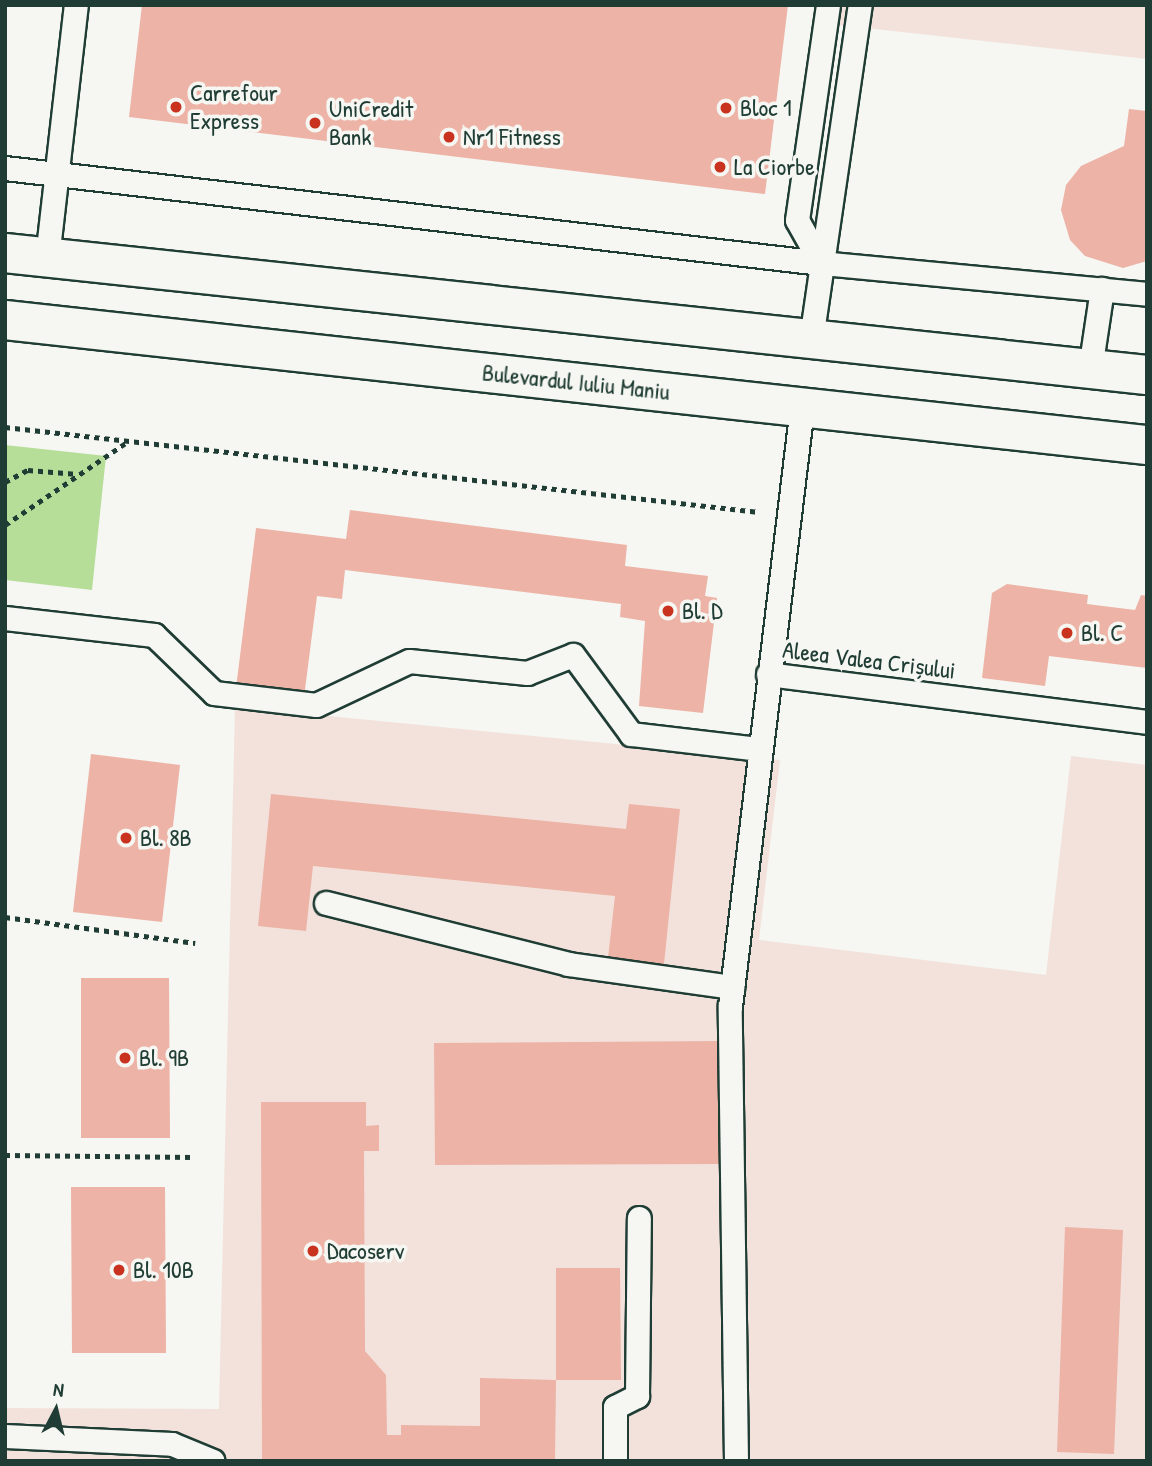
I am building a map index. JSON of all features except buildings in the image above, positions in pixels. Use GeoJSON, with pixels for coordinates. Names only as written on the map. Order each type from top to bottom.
{"type":"FeatureCollection","features":[{"type":"Feature","properties":{"kind":"main road"},"geometry":{"type":"LineString","coordinates":[[5,253],[1147,375]]}},
{"type":"Feature","properties":{"kind":"main road","name":"Bulevardul Iuliu Maniu"},"geometry":{"type":"LineString","coordinates":[[5,320],[1147,444]]}},
{"type":"Feature","properties":{"kind":"lane"},"geometry":{"type":"LineString","coordinates":[[47,258],[76,5]]}},
{"type":"Feature","properties":{"kind":"lane"},"geometry":{"type":"LineString","coordinates":[[821,263],[797,220],[828,5]]}},
{"type":"Feature","properties":{"kind":"lane"},"geometry":{"type":"LineString","coordinates":[[811,339],[860,5]]}},
{"type":"Feature","properties":{"kind":"lane"},"geometry":{"type":"LineString","coordinates":[[5,168],[821,263],[1147,294]]}},
{"type":"Feature","properties":{"kind":"lane"},"geometry":{"type":"LineString","coordinates":[[1090,369],[1102,289]]}},
{"type":"Feature","properties":{"kind":"lane","name":"Aleea Valea Crișului"},"geometry":{"type":"LineString","coordinates":[[802,407],[768,674],[1147,722]]}},
{"type":"Feature","properties":{"kind":"lane"},"geometry":{"type":"LineString","coordinates":[[5,618],[153,635],[214,694],[316,705],[409,661],[527,673],[573,655],[631,734],[759,749]]}},
{"type":"Feature","properties":{"kind":"lane"},"geometry":{"type":"LineString","coordinates":[[736,1461],[732,987],[768,674]]}},
{"type":"Feature","properties":{"kind":"lane"},"geometry":{"type":"LineString","coordinates":[[326,904],[568,964],[732,987]]}},
{"type":"Feature","properties":{"kind":"lane"},"geometry":{"type":"LineString","coordinates":[[615,1461],[615,1407],[637,1396],[639,1218]]}},
{"type":"Feature","properties":{"kind":"lane"},"geometry":{"type":"LineString","coordinates":[[5,1436],[172,1444],[213,1461]]}},
{"type":"Feature","properties":{"kind":"path"},"geometry":{"type":"LineString","coordinates":[[5,427],[788,515]]}},
{"type":"Feature","properties":{"kind":"path"},"geometry":{"type":"LineString","coordinates":[[5,525],[128,441]]}},
{"type":"Feature","properties":{"kind":"path"},"geometry":{"type":"LineString","coordinates":[[5,482],[28,470],[79,475]]}},
{"type":"Feature","properties":{"kind":"path"},"geometry":{"type":"LineString","coordinates":[[5,917],[195,943]]}},
{"type":"Feature","properties":{"kind":"path"},"geometry":{"type":"LineString","coordinates":[[5,1155],[192,1157]]}},
{"type":"Feature","properties":{"kind":"shaded area"},"geometry":{"type":"Polygon","coordinates":[[[841,5],[1147,5],[1147,59],[838,25],[841,5]]]}},
{"type":"Feature","properties":{"kind":"shaded area"},"geometry":{"type":"Polygon","coordinates":[[[235,707],[780,760],[759,940],[1046,975],[1071,756],[1147,765],[1147,1461],[5,1461],[5,1408],[219,1409],[235,707]]]}},
{"type":"Feature","properties":{"kind":"green space"},"geometry":{"type":"Polygon","coordinates":[[[5,445],[106,456],[92,590],[5,580],[5,445]]]}},
{"type":"Feature","properties":{"kind":"place","name":"Carrefour Express"},"geometry":{"type":"Point","coordinates":[176,107]}},
{"type":"Feature","properties":{"kind":"place","name":"Bloc 1"},"geometry":{"type":"Point","coordinates":[726,108]}},
{"type":"Feature","properties":{"kind":"place","name":"UniCredit Bank"},"geometry":{"type":"Point","coordinates":[315,123]}},
{"type":"Feature","properties":{"kind":"place","name":"Nr1 Fitness"},"geometry":{"type":"Point","coordinates":[449,137]}},
{"type":"Feature","properties":{"kind":"place","name":"La Ciorbe"},"geometry":{"type":"Point","coordinates":[720,167]}},
{"type":"Feature","properties":{"kind":"place","name":"Bl. D"},"geometry":{"type":"Point","coordinates":[668,611]}},
{"type":"Feature","properties":{"kind":"place","name":"Bl. C"},"geometry":{"type":"Point","coordinates":[1067,633]}},
{"type":"Feature","properties":{"kind":"place","name":"Bl. 8B"},"geometry":{"type":"Point","coordinates":[126,838]}},
{"type":"Feature","properties":{"kind":"place","name":"Bl. 9B"},"geometry":{"type":"Point","coordinates":[125,1058]}},
{"type":"Feature","properties":{"kind":"place","name":"Dacoserv"},"geometry":{"type":"Point","coordinates":[313,1251]}},
{"type":"Feature","properties":{"kind":"place","name":"Bl. 10B"},"geometry":{"type":"Point","coordinates":[119,1270]}}]}
